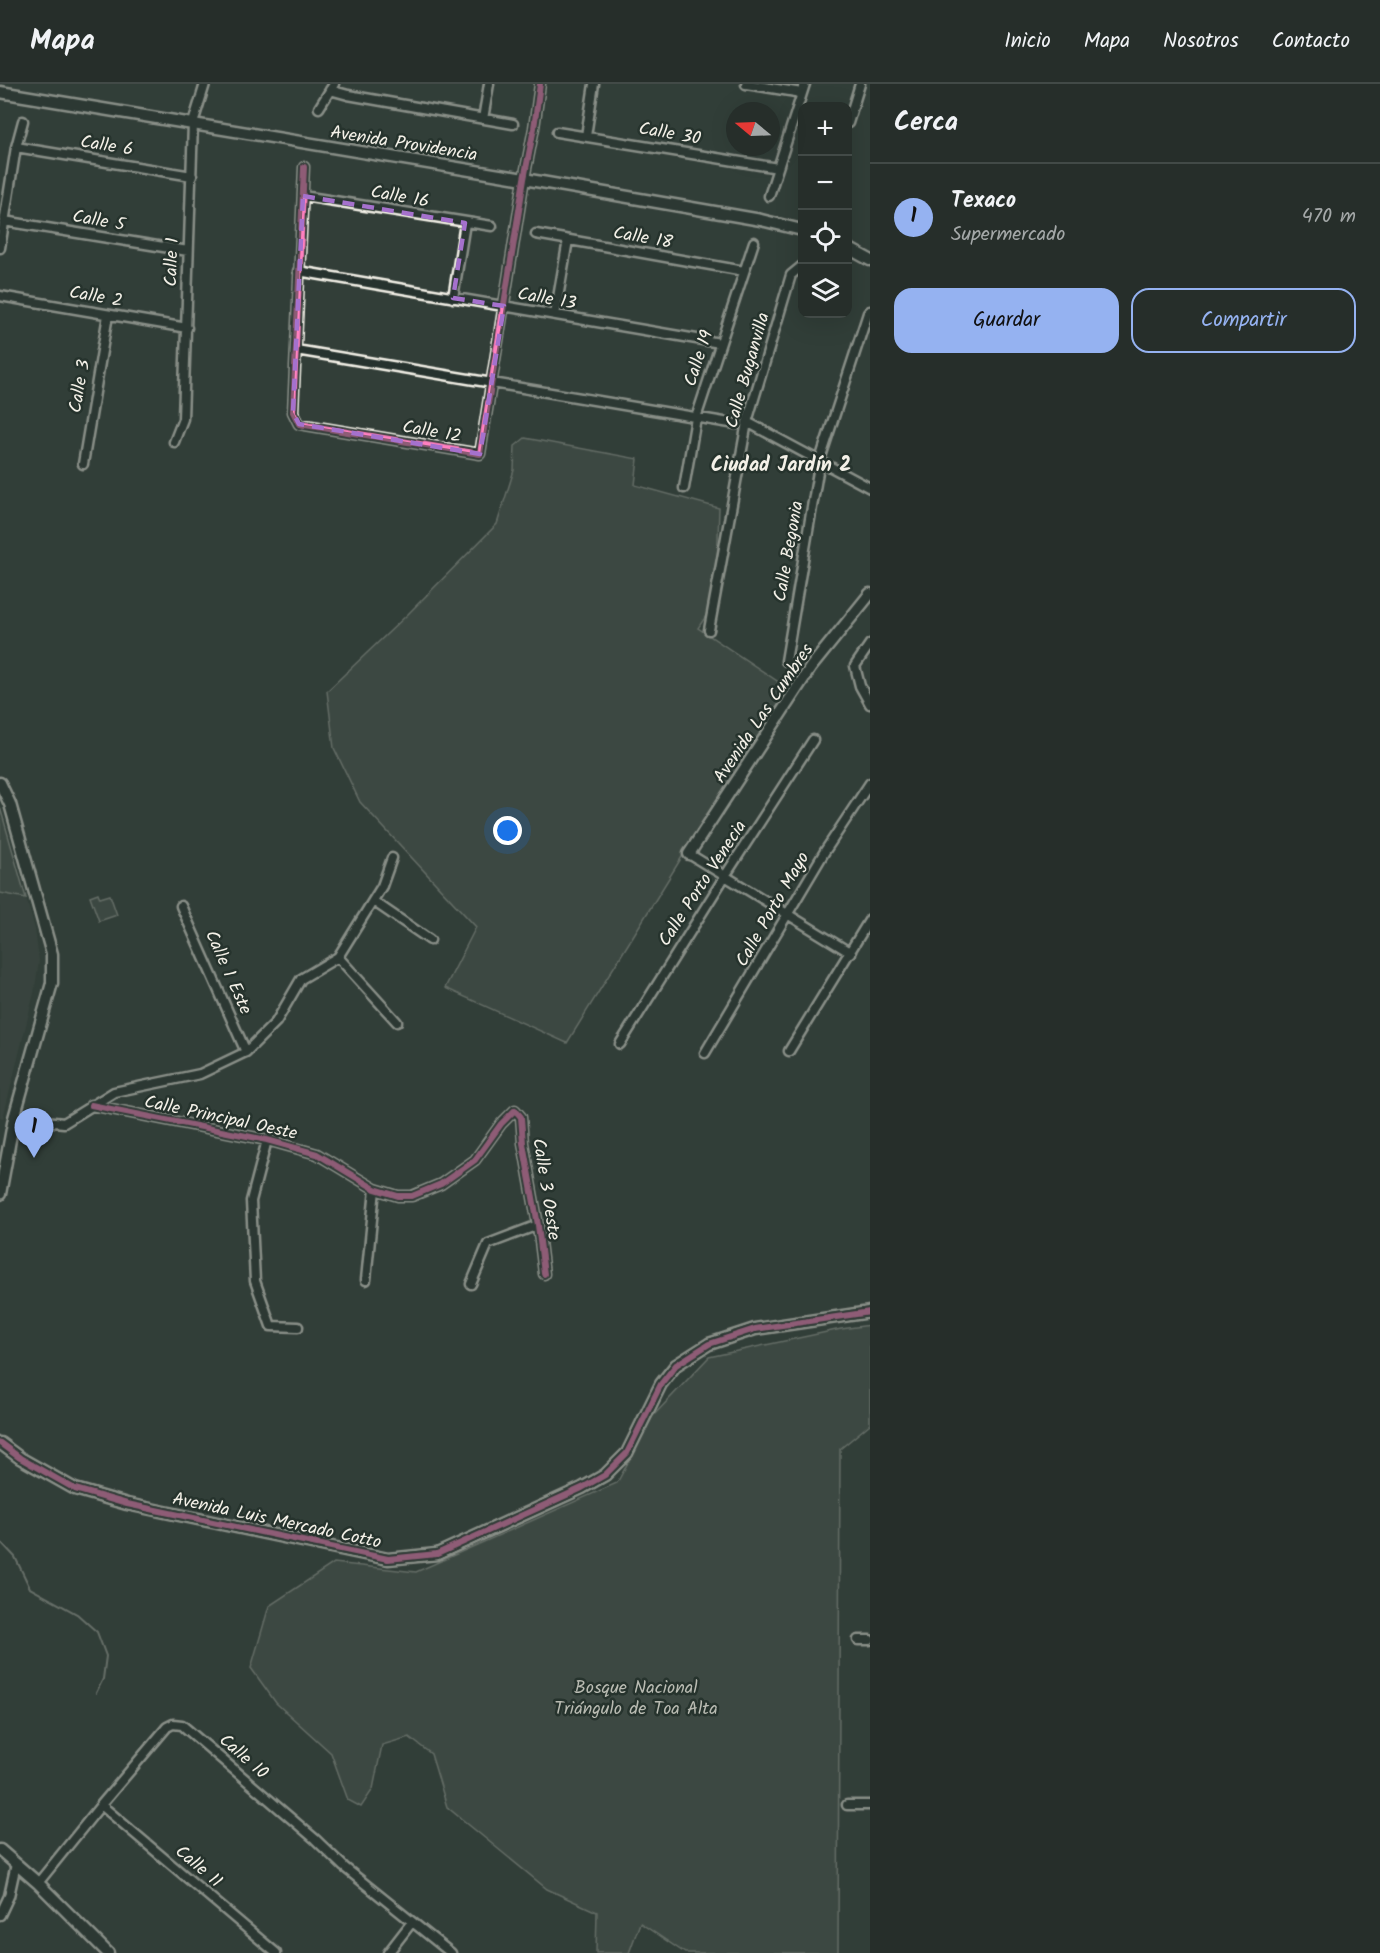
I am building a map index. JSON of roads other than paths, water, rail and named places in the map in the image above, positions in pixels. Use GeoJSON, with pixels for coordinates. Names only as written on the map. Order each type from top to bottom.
{"type":"FeatureCollection","features":[{"type":"Feature","properties":{"kind":"street","name":"Calle 1"},"geometry":{"type":"LineString","coordinates":[[174,442],[183,419],[193,123],[205,84]]}},
{"type":"Feature","properties":{"kind":"street"},"geometry":{"type":"LineString","coordinates":[[483,119],[489,84]]}},
{"type":"Feature","properties":{"kind":"street","name":"Calle 12"},"geometry":{"type":"LineString","coordinates":[[303,167],[293,412],[299,424],[480,454],[540,84]]}},
{"type":"Feature","properties":{"kind":"street"},"geometry":{"type":"LineString","coordinates":[[586,136],[594,84]]}},
{"type":"Feature","properties":{"kind":"street"},"geometry":{"type":"LineString","coordinates":[[746,84],[802,93]]}},
{"type":"Feature","properties":{"kind":"street"},"geometry":{"type":"LineString","coordinates":[[769,196],[805,84]]}},
{"type":"Feature","properties":{"kind":"street"},"geometry":{"type":"LineString","coordinates":[[852,110],[860,84]]}},
{"type":"Feature","properties":{"kind":"street"},"geometry":{"type":"LineString","coordinates":[[320,108],[332,87],[348,95],[513,124]]}},
{"type":"Feature","properties":{"kind":"street","name":"Avenida Providencia"},"geometry":{"type":"LineString","coordinates":[[0,92],[524,179],[761,220],[798,229]]}},
{"type":"Feature","properties":{"kind":"street"},"geometry":{"type":"LineString","coordinates":[[0,248],[22,121]]}},
{"type":"Feature","properties":{"kind":"street","name":"Calle 30"},"geometry":{"type":"LineString","coordinates":[[557,132],[778,168]]}},
{"type":"Feature","properties":{"kind":"street","name":"Calle 6"},"geometry":{"type":"LineString","coordinates":[[16,147],[192,176]]}},
{"type":"Feature","properties":{"kind":"street","name":"Calle 16"},"geometry":{"type":"LineString","coordinates":[[303,196],[492,226]]}},
{"type":"Feature","properties":{"kind":"street","name":"Calle 5"},"geometry":{"type":"LineString","coordinates":[[4,221],[188,251]]}},
{"type":"Feature","properties":{"kind":"street"},"geometry":{"type":"LineString","coordinates":[[453,298],[465,223]]}},
{"type":"Feature","properties":{"kind":"street","name":"Calle 18"},"geometry":{"type":"LineString","coordinates":[[536,234],[744,271]]}},
{"type":"Feature","properties":{"kind":"street"},"geometry":{"type":"LineString","coordinates":[[555,315],[568,240]]}},
{"type":"Feature","properties":{"kind":"street","name":"Calle 19"},"geometry":{"type":"LineString","coordinates":[[684,488],[696,418],[754,242]]}},
{"type":"Feature","properties":{"kind":"street"},"geometry":{"type":"LineString","coordinates":[[852,250],[870,260]]}},
{"type":"Feature","properties":{"kind":"street","name":"Calle Buganvilla"},"geometry":{"type":"LineString","coordinates":[[709,630],[747,422],[791,275],[798,269]]}},
{"type":"Feature","properties":{"kind":"street","name":"Calle 13"},"geometry":{"type":"LineString","coordinates":[[298,271],[720,343]]}},
{"type":"Feature","properties":{"kind":"street","name":"Calle 2"},"geometry":{"type":"LineString","coordinates":[[0,296],[187,328]]}},
{"type":"Feature","properties":{"kind":"street","name":"Calle Begonia"},"geometry":{"type":"LineString","coordinates":[[786,661],[820,460],[870,311]]}},
{"type":"Feature","properties":{"kind":"street","name":"Calle 3"},"geometry":{"type":"LineString","coordinates":[[83,464],[108,315]]}},
{"type":"Feature","properties":{"kind":"street"},"geometry":{"type":"LineString","coordinates":[[296,350],[736,424]]}},
{"type":"Feature","properties":{"kind":"street"},"geometry":{"type":"LineString","coordinates":[[747,422],[870,488]]}},
{"type":"Feature","properties":{"kind":"street","name":"Avenida Las Cumbres"},"geometry":{"type":"LineString","coordinates":[[689,854],[811,667],[870,594]]}},
{"type":"Feature","properties":{"kind":"street"},"geometry":{"type":"LineString","coordinates":[[870,644],[855,666],[860,686],[870,704]]}},
{"type":"Feature","properties":{"kind":"street","name":"Calle Porto Venecia"},"geometry":{"type":"LineString","coordinates":[[620,1044],[813,740]]}},
{"type":"Feature","properties":{"kind":"street"},"geometry":{"type":"LineString","coordinates":[[0,783],[10,804],[52,954],[52,983],[14,1118],[0,1194]]}},
{"type":"Feature","properties":{"kind":"street","name":"Calle Porto Mayo"},"geometry":{"type":"LineString","coordinates":[[705,1053],[825,851],[870,783]]}},
{"type":"Feature","properties":{"kind":"street"},"geometry":{"type":"LineString","coordinates":[[689,854],[851,953]]}},
{"type":"Feature","properties":{"kind":"street"},"geometry":{"type":"LineString","coordinates":[[14,1118],[64,1123],[114,1092],[200,1074],[246,1052],[276,1022],[301,979],[338,957],[382,886],[392,858]]}},
{"type":"Feature","properties":{"kind":"street"},"geometry":{"type":"LineString","coordinates":[[373,901],[430,940]]}},
{"type":"Feature","properties":{"kind":"street","name":"Calle 1 Este"},"geometry":{"type":"LineString","coordinates":[[181,906],[246,1052]]}},
{"type":"Feature","properties":{"kind":"street"},"geometry":{"type":"LineString","coordinates":[[789,1051],[870,919]]}},
{"type":"Feature","properties":{"kind":"street"},"geometry":{"type":"LineString","coordinates":[[338,957],[397,1022]]}},
{"type":"Feature","properties":{"kind":"street","name":"Calle Principal Oeste"},"geometry":{"type":"LineString","coordinates":[[91,1105],[267,1140],[317,1154],[375,1189],[398,1196],[412,1196],[441,1184],[475,1160],[501,1124],[515,1110]]}},
{"type":"Feature","properties":{"kind":"street","name":"Calle 3 Oeste"},"geometry":{"type":"LineString","coordinates":[[515,1110],[521,1117],[544,1274]]}},
{"type":"Feature","properties":{"kind":"street"},"geometry":{"type":"LineString","coordinates":[[267,1140],[251,1201],[255,1281],[271,1326],[298,1328]]}},
{"type":"Feature","properties":{"kind":"street"},"geometry":{"type":"LineString","coordinates":[[366,1280],[375,1189]]}},
{"type":"Feature","properties":{"kind":"street"},"geometry":{"type":"LineString","coordinates":[[471,1284],[488,1244],[538,1225]]}},
{"type":"Feature","properties":{"kind":"street","name":"Avenida Luis Mercado Cotto"},"geometry":{"type":"LineString","coordinates":[[0,1443],[20,1458],[75,1489],[127,1504],[388,1559],[437,1554],[582,1488],[605,1474],[627,1454],[661,1384],[676,1365],[709,1344],[755,1329],[870,1312]]}},
{"type":"Feature","properties":{"kind":"street"},"geometry":{"type":"LineString","coordinates":[[858,1640],[870,1640]]}},
{"type":"Feature","properties":{"kind":"street","name":"Calle 10"},"geometry":{"type":"LineString","coordinates":[[38,1883],[167,1727],[173,1724],[182,1725],[315,1839],[344,1867],[451,1953]]}},
{"type":"Feature","properties":{"kind":"street","name":"Calle 11"},"geometry":{"type":"LineString","coordinates":[[101,1805],[276,1953]]}},
{"type":"Feature","properties":{"kind":"street"},"geometry":{"type":"LineString","coordinates":[[847,1805],[870,1805]]}},
{"type":"Feature","properties":{"kind":"street"},"geometry":{"type":"LineString","coordinates":[[0,1850],[38,1883],[108,1953]]}},
{"type":"Feature","properties":{"kind":"street"},"geometry":{"type":"LineString","coordinates":[[0,1915],[9,1896],[16,1864]]}},
{"type":"Feature","properties":{"kind":"street"},"geometry":{"type":"LineString","coordinates":[[388,1953],[412,1922]]}},
{"type":"Feature","properties":{"kind":"waterway"},"geometry":{"type":"LineString","coordinates":[[0,1541],[15,1557],[30,1588],[77,1614],[97,1632],[106,1656],[103,1679],[96,1693]]}},
{"type":"Feature","properties":{"kind":"place","name":"Texaco"},"geometry":{"type":"Point","coordinates":[34,1158]}},
{"type":"Feature","properties":{"kind":"district","name":"Ciudad Jardín 2"},"geometry":{"type":"Point","coordinates":[781,464]}},
{"type":"Feature","properties":{"kind":"park label","name":"Bosque Nacional Triángulo de Toa Alta"},"geometry":{"type":"Point","coordinates":[636,1697]}}]}
